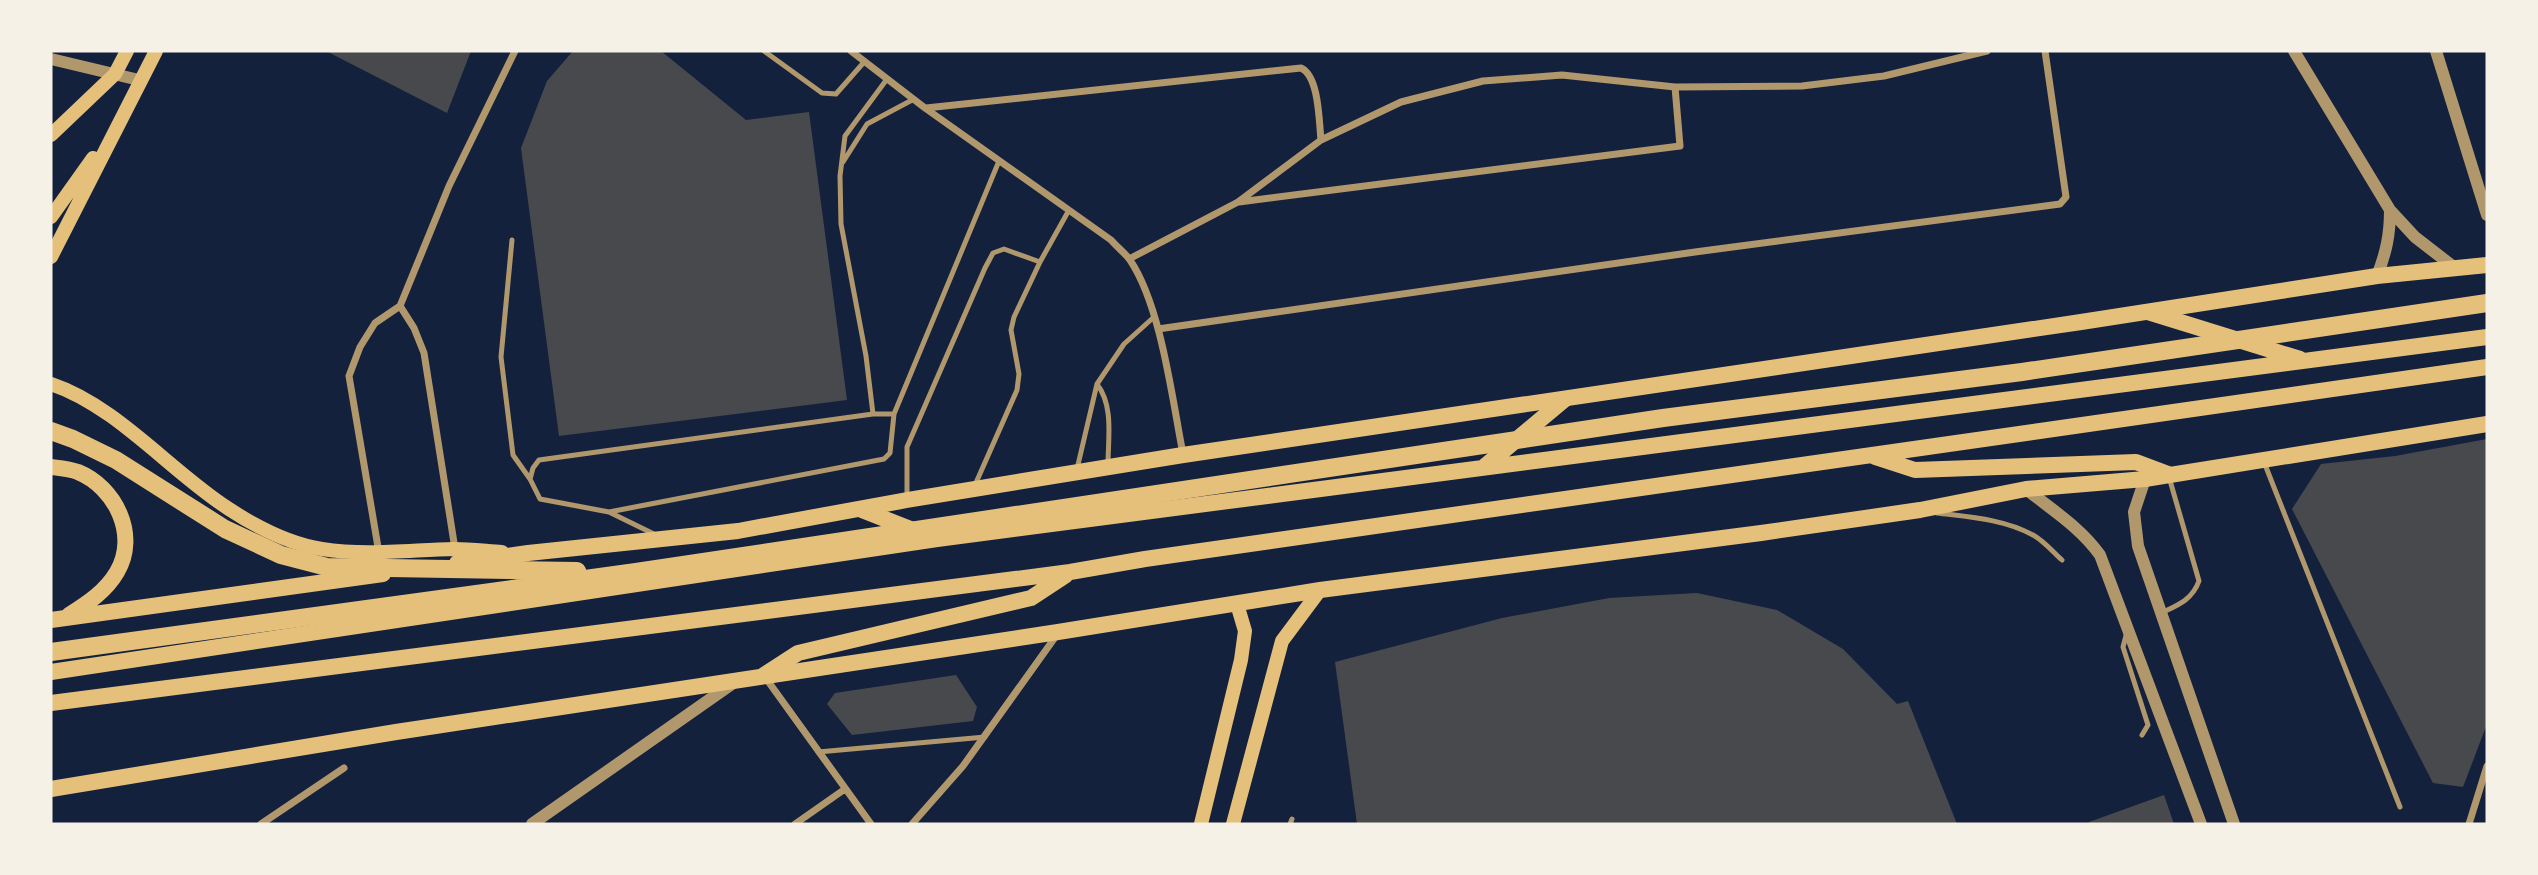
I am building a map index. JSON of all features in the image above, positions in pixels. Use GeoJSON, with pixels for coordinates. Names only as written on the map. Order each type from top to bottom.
{"type":"FeatureCollection","features":[{"type":"Feature","properties":{"kind":"highway"},"geometry":{"type":"LineString","coordinates":[[51,652],[636,572],[1649,420],[2036,370],[2487,303]]}},
{"type":"Feature","properties":{"kind":"highway"},"geometry":{"type":"LineString","coordinates":[[51,431],[116,460],[253,544],[281,555],[327,567],[636,572]]}},
{"type":"Feature","properties":{"kind":"main road"},"geometry":{"type":"LineString","coordinates":[[51,130],[115,74],[127,51]]}},
{"type":"Feature","properties":{"kind":"main road"},"geometry":{"type":"LineString","coordinates":[[51,257],[156,51]]}},
{"type":"Feature","properties":{"kind":"main road"},"geometry":{"type":"LineString","coordinates":[[51,217],[119,121]]}},
{"type":"Feature","properties":{"kind":"main road"},"geometry":{"type":"LineString","coordinates":[[57,619],[528,554],[738,531],[1183,455],[2377,276],[2487,265]]}},
{"type":"Feature","properties":{"kind":"main road"},"geometry":{"type":"LineString","coordinates":[[2148,312],[2305,361]]}},
{"type":"Feature","properties":{"kind":"main road"},"geometry":{"type":"LineString","coordinates":[[51,672],[937,539],[2487,337]]}},
{"type":"Feature","properties":{"kind":"main road"},"geometry":{"type":"LineString","coordinates":[[51,703],[1070,572],[2487,367]]}},
{"type":"Feature","properties":{"kind":"main road"},"geometry":{"type":"LineString","coordinates":[[51,384],[93,404],[228,509],[272,533],[319,549],[379,553],[455,549],[528,554]]}},
{"type":"Feature","properties":{"kind":"main road"},"geometry":{"type":"LineString","coordinates":[[1485,467],[1565,399]]}},
{"type":"Feature","properties":{"kind":"main road"},"geometry":{"type":"LineString","coordinates":[[51,789],[396,732],[1320,590],[1920,510],[2026,489],[2145,479],[2487,424]]}},
{"type":"Feature","properties":{"kind":"main road"},"geometry":{"type":"LineString","coordinates":[[1872,456],[1915,470],[2136,462],[2168,474]]}},
{"type":"Feature","properties":{"kind":"main road"},"geometry":{"type":"LineString","coordinates":[[51,467],[78,472],[99,485],[113,500],[127,541],[124,558],[104,589],[91,601],[57,619]]}},
{"type":"Feature","properties":{"kind":"main road"},"geometry":{"type":"LineString","coordinates":[[862,510],[937,539]]}},
{"type":"Feature","properties":{"kind":"main road"},"geometry":{"type":"LineString","coordinates":[[764,675],[798,653],[1031,598],[1070,572]]}},
{"type":"Feature","properties":{"kind":"main road"},"geometry":{"type":"LineString","coordinates":[[1233,824],[1282,641],[1320,590]]}},
{"type":"Feature","properties":{"kind":"main road"},"geometry":{"type":"LineString","coordinates":[[1201,824],[1241,660],[1245,631],[1237,604]]}},
{"type":"Feature","properties":{"kind":"street"},"geometry":{"type":"LineString","coordinates":[[379,553],[349,376],[360,347],[375,323],[400,306],[449,186],[515,51]]}},
{"type":"Feature","properties":{"kind":"street"},"geometry":{"type":"LineString","coordinates":[[851,51],[925,108],[1111,240],[1129,259],[1158,329],[1183,455]]}},
{"type":"Feature","properties":{"kind":"street"},"geometry":{"type":"LineString","coordinates":[[1129,259],[1238,202],[1321,140],[1401,102],[1483,81],[1562,75],[1675,88],[1816,85],[1884,76],[1987,51]]}},
{"type":"Feature","properties":{"kind":"street"},"geometry":{"type":"LineString","coordinates":[[1158,329],[1695,252],[2060,204],[2066,197],[2045,51]]}},
{"type":"Feature","properties":{"kind":"street"},"geometry":{"type":"LineString","coordinates":[[2294,51],[2390,210],[2415,237],[2455,268]]}},
{"type":"Feature","properties":{"kind":"street"},"geometry":{"type":"LineString","coordinates":[[2436,51],[2487,214]]}},
{"type":"Feature","properties":{"kind":"street"},"geometry":{"type":"LineString","coordinates":[[51,60],[139,80]]}},
{"type":"Feature","properties":{"kind":"street"},"geometry":{"type":"LineString","coordinates":[[925,108],[1301,68],[1308,71],[1313,81],[1321,140]]}},
{"type":"Feature","properties":{"kind":"street"},"geometry":{"type":"LineString","coordinates":[[1238,202],[1680,146],[1675,88]]}},
{"type":"Feature","properties":{"kind":"street"},"geometry":{"type":"LineString","coordinates":[[2377,276],[2390,236],[2390,210]]}},
{"type":"Feature","properties":{"kind":"street"},"geometry":{"type":"LineString","coordinates":[[400,306],[414,328],[424,353],[455,549]]}},
{"type":"Feature","properties":{"kind":"street"},"geometry":{"type":"LineString","coordinates":[[2145,479],[2134,512],[2137,546],[2234,824]]}},
{"type":"Feature","properties":{"kind":"street"},"geometry":{"type":"LineString","coordinates":[[2026,489],[2089,540],[2100,555],[2201,824]]}},
{"type":"Feature","properties":{"kind":"street"},"geometry":{"type":"LineString","coordinates":[[912,824],[963,766],[1058,632]]}},
{"type":"Feature","properties":{"kind":"street"},"geometry":{"type":"LineString","coordinates":[[764,675],[871,824]]}},
{"type":"Feature","properties":{"kind":"street"},"geometry":{"type":"LineString","coordinates":[[532,824],[739,679]]}},
{"type":"Feature","properties":{"kind":"street"},"geometry":{"type":"LineString","coordinates":[[2469,824],[2487,767]]}},
{"type":"Feature","properties":{"kind":"street"},"geometry":{"type":"LineString","coordinates":[[261,824],[344,768]]}},
{"type":"Feature","properties":{"kind":"street"},"geometry":{"type":"LineString","coordinates":[[795,824],[845,789]]}},
{"type":"Feature","properties":{"kind":"lane"},"geometry":{"type":"LineString","coordinates":[[764,51],[822,93],[831,96],[836,94],[865,61]]}},
{"type":"Feature","properties":{"kind":"lane"},"geometry":{"type":"LineString","coordinates":[[873,414],[866,356],[841,224],[842,164],[845,136],[887,79]]}},
{"type":"Feature","properties":{"kind":"lane"},"geometry":{"type":"LineString","coordinates":[[842,164],[867,124],[914,99]]}},
{"type":"Feature","properties":{"kind":"lane"},"geometry":{"type":"LineString","coordinates":[[610,512],[884,459],[890,453],[894,414],[999,160]]}},
{"type":"Feature","properties":{"kind":"lane"},"geometry":{"type":"LineString","coordinates":[[972,491],[1017,390],[1019,374],[1012,330],[1014,317],[1069,210]]}},
{"type":"Feature","properties":{"kind":"lane"},"geometry":{"type":"LineString","coordinates":[[512,240],[501,357],[513,455],[540,499],[610,512],[665,539]]}},
{"type":"Feature","properties":{"kind":"lane"},"geometry":{"type":"LineString","coordinates":[[908,500],[907,447],[993,253],[1004,249],[1040,262]]}},
{"type":"Feature","properties":{"kind":"lane"},"geometry":{"type":"LineString","coordinates":[[1076,473],[1097,384],[1124,344],[1154,317]]}},
{"type":"Feature","properties":{"kind":"lane"},"geometry":{"type":"LineString","coordinates":[[1097,384],[1108,404],[1108,468]]}},
{"type":"Feature","properties":{"kind":"lane"},"geometry":{"type":"LineString","coordinates":[[530,479],[539,460],[873,414],[894,414]]}},
{"type":"Feature","properties":{"kind":"lane"},"geometry":{"type":"LineString","coordinates":[[2263,459],[2400,807]]}},
{"type":"Feature","properties":{"kind":"lane"},"geometry":{"type":"LineString","coordinates":[[2161,613],[2195,593],[2199,582],[2168,474]]}},
{"type":"Feature","properties":{"kind":"lane"},"geometry":{"type":"LineString","coordinates":[[1920,510],[1990,520],[2017,528],[2035,536],[2063,560]]}},
{"type":"Feature","properties":{"kind":"lane"},"geometry":{"type":"LineString","coordinates":[[2127,629],[2123,648],[2148,725],[2142,735]]}},
{"type":"Feature","properties":{"kind":"lane"},"geometry":{"type":"LineString","coordinates":[[818,752],[985,737]]}},
{"type":"Feature","properties":{"kind":"building"},"geometry":{"type":"Polygon","coordinates":[[[326,51],[471,51],[447,113],[326,51]]]}},
{"type":"Feature","properties":{"kind":"building"},"geometry":{"type":"Polygon","coordinates":[[[573,51],[661,51],[746,120],[809,112],[847,400],[559,436],[521,148],[547,81],[573,51]]]}},
{"type":"Feature","properties":{"kind":"building"},"geometry":{"type":"Polygon","coordinates":[[[2487,439],[2487,724],[2463,787],[2433,783],[2292,509],[2321,464],[2395,456],[2487,439]]]}},
{"type":"Feature","properties":{"kind":"building"},"geometry":{"type":"Polygon","coordinates":[[[1697,593],[1777,610],[1843,649],[1897,704],[1908,701],[1957,824],[1357,824],[1335,662],[1502,618],[1609,598],[1697,593]]]}},
{"type":"Feature","properties":{"kind":"building"},"geometry":{"type":"Polygon","coordinates":[[[956,675],[977,707],[973,721],[852,735],[827,704],[835,693],[956,675]]]}},
{"type":"Feature","properties":{"kind":"building"},"geometry":{"type":"Polygon","coordinates":[[[2164,795],[2174,824],[2089,824],[2089,822],[2164,795]]]}}]}
